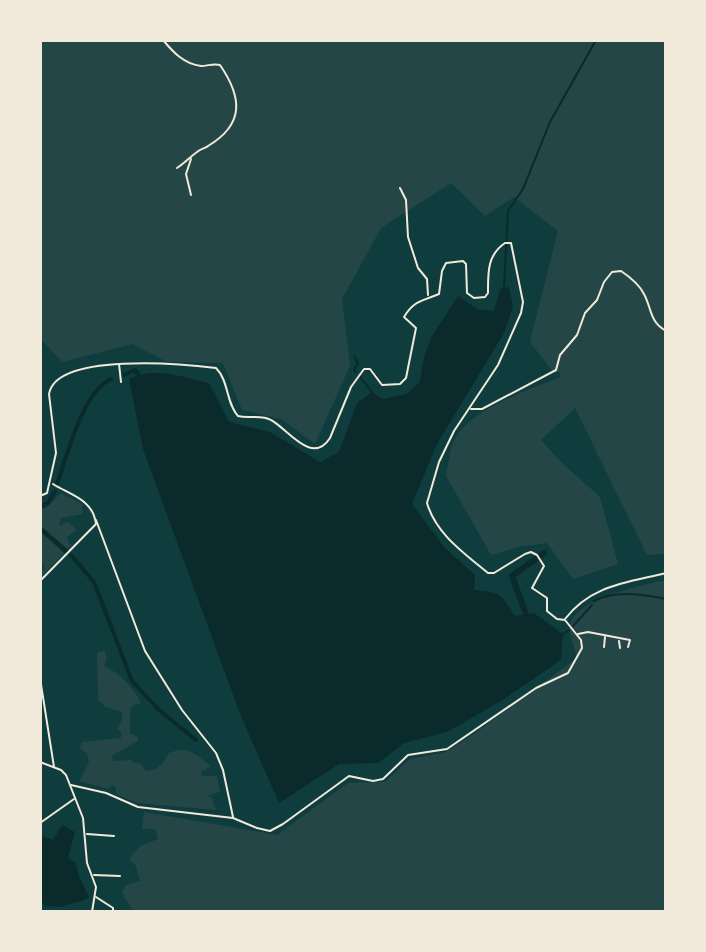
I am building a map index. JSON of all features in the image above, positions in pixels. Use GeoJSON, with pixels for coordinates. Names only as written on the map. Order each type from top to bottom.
{"type":"FeatureCollection","features":[{"type":"Feature","properties":{"kind":"street"},"geometry":{"type":"LineString","coordinates":[[163,40],[182,60],[205,66],[220,65],[233,84],[236,118],[224,133],[192,158],[186,174],[191,195]]}},
{"type":"Feature","properties":{"kind":"street"},"geometry":{"type":"LineString","coordinates":[[177,168],[192,158]]}},
{"type":"Feature","properties":{"kind":"street"},"geometry":{"type":"LineString","coordinates":[[400,188],[406,200],[408,237],[418,268],[427,279],[428,296]]}},
{"type":"Feature","properties":{"kind":"street"},"geometry":{"type":"LineString","coordinates":[[40,496],[47,493],[56,453],[50,388],[65,376],[142,362],[216,368],[222,374],[232,408],[238,416],[269,418],[313,450],[325,445],[357,375],[364,369],[370,369],[382,385],[400,384],[406,378],[416,328],[404,317],[409,309],[428,296],[439,294],[446,263],[463,261],[466,264],[467,293],[474,298],[485,297],[488,293],[490,260],[501,245],[511,243],[522,294],[521,313],[502,358],[454,431],[439,462],[427,503],[450,540],[488,573],[494,573],[531,552],[542,561],[544,566],[532,588],[547,598],[547,611],[551,616],[565,620],[577,634],[582,648],[568,673],[536,688],[447,749],[408,755],[383,779],[373,781],[349,776],[273,830],[261,830],[233,818],[138,807],[106,793],[71,785]]}},
{"type":"Feature","properties":{"kind":"street"},"geometry":{"type":"LineString","coordinates":[[470,409],[482,409],[556,370],[560,355],[577,335],[585,313],[597,300],[612,272],[621,271],[638,284],[653,319],[666,331]]}},
{"type":"Feature","properties":{"kind":"street"},"geometry":{"type":"LineString","coordinates":[[119,364],[121,382]]}},
{"type":"Feature","properties":{"kind":"street"},"geometry":{"type":"LineString","coordinates":[[51,481],[84,501],[96,520],[145,651],[182,710],[220,761],[233,818]]}},
{"type":"Feature","properties":{"kind":"street"},"geometry":{"type":"LineString","coordinates":[[40,581],[93,528],[96,520]]}},
{"type":"Feature","properties":{"kind":"street"},"geometry":{"type":"LineString","coordinates":[[565,620],[577,603],[591,594],[666,573]]}},
{"type":"Feature","properties":{"kind":"street"},"geometry":{"type":"LineString","coordinates":[[577,634],[588,632],[630,640],[628,647]]}},
{"type":"Feature","properties":{"kind":"street"},"geometry":{"type":"LineString","coordinates":[[604,647],[605,635]]}},
{"type":"Feature","properties":{"kind":"street"},"geometry":{"type":"LineString","coordinates":[[619,640],[620,648]]}},
{"type":"Feature","properties":{"kind":"street"},"geometry":{"type":"LineString","coordinates":[[40,678],[54,767]]}},
{"type":"Feature","properties":{"kind":"street"},"geometry":{"type":"LineString","coordinates":[[40,762],[66,775],[83,818],[87,863],[96,887],[92,912]]}},
{"type":"Feature","properties":{"kind":"street"},"geometry":{"type":"LineString","coordinates":[[40,823],[75,798]]}},
{"type":"Feature","properties":{"kind":"street"},"geometry":{"type":"LineString","coordinates":[[85,833],[114,836]]}},
{"type":"Feature","properties":{"kind":"street"},"geometry":{"type":"LineString","coordinates":[[92,875],[120,876]]}},
{"type":"Feature","properties":{"kind":"street"},"geometry":{"type":"LineString","coordinates":[[95,896],[113,908],[113,912]]}},
{"type":"Feature","properties":{"kind":"shaded area"},"geometry":{"type":"Polygon","coordinates":[[[40,40],[666,40],[666,554],[647,555],[575,408],[541,440],[600,497],[618,564],[573,579],[547,543],[491,555],[446,476],[452,445],[470,422],[499,403],[561,377],[560,372],[553,372],[530,342],[558,231],[514,197],[485,216],[451,183],[381,228],[342,299],[350,366],[315,444],[281,419],[242,410],[223,363],[167,362],[133,344],[62,362],[40,338],[40,40]]]}},
{"type":"Feature","properties":{"kind":"shaded area"},"geometry":{"type":"Polygon","coordinates":[[[509,287],[513,307],[504,333],[437,444],[412,504],[445,548],[475,575],[474,590],[499,596],[514,616],[534,613],[563,634],[561,660],[501,701],[447,732],[404,743],[378,763],[339,764],[279,803],[240,714],[143,449],[129,379],[158,373],[209,383],[229,422],[270,432],[320,462],[339,452],[357,403],[372,392],[382,399],[407,394],[420,381],[432,336],[458,296],[477,309],[494,311],[500,289],[509,287]]]}},
{"type":"Feature","properties":{"kind":"shaded area"},"geometry":{"type":"Polygon","coordinates":[[[61,493],[82,504],[83,514],[61,518],[59,526],[68,522],[77,530],[67,537],[72,545],[68,549],[40,526],[40,509],[46,508],[61,493]]]}},
{"type":"Feature","properties":{"kind":"shaded area"},"geometry":{"type":"Polygon","coordinates":[[[40,532],[64,553],[40,578],[45,566],[41,564],[40,532]]]}},
{"type":"Feature","properties":{"kind":"shaded area"},"geometry":{"type":"Polygon","coordinates":[[[666,580],[666,912],[134,912],[122,893],[126,885],[140,881],[136,866],[129,859],[140,846],[158,839],[155,829],[142,829],[144,812],[277,835],[348,783],[385,782],[410,759],[446,752],[474,734],[577,658],[570,626],[583,608],[611,595],[666,580]]]}},
{"type":"Feature","properties":{"kind":"shaded area"},"geometry":{"type":"Polygon","coordinates":[[[104,650],[107,658],[104,666],[126,682],[141,704],[135,704],[130,709],[130,733],[138,737],[138,741],[112,756],[113,761],[131,760],[140,763],[146,771],[157,768],[169,753],[182,750],[192,752],[211,766],[201,772],[202,776],[217,776],[220,792],[207,796],[212,798],[216,810],[137,803],[116,794],[116,788],[112,785],[109,789],[79,781],[89,762],[87,754],[80,748],[82,742],[121,738],[121,731],[117,729],[122,712],[106,707],[98,700],[97,653],[104,650]]]}},
{"type":"Feature","properties":{"kind":"shaded area"},"geometry":{"type":"Polygon","coordinates":[[[62,825],[75,832],[68,858],[76,863],[89,897],[62,907],[45,906],[40,899],[40,835],[53,840],[62,825]]]}},
{"type":"Feature","properties":{"kind":"waterway"},"geometry":{"type":"LineString","coordinates":[[504,288],[508,211],[523,189],[550,122],[596,40]]}},
{"type":"Feature","properties":{"kind":"waterway"},"geometry":{"type":"LineString","coordinates":[[354,356],[358,363],[356,372]]}},
{"type":"Feature","properties":{"kind":"waterway"},"geometry":{"type":"LineString","coordinates":[[124,375],[135,370],[138,374]]}},
{"type":"Feature","properties":{"kind":"waterway"},"geometry":{"type":"LineString","coordinates":[[360,377],[372,392]]}},
{"type":"Feature","properties":{"kind":"waterway"},"geometry":{"type":"LineString","coordinates":[[57,484],[84,410],[101,386],[111,379]]}},
{"type":"Feature","properties":{"kind":"waterway"},"geometry":{"type":"LineString","coordinates":[[40,507],[48,503],[55,491]]}},
{"type":"Feature","properties":{"kind":"waterway"},"geometry":{"type":"LineString","coordinates":[[40,528],[66,551]]}},
{"type":"Feature","properties":{"kind":"waterway"},"geometry":{"type":"LineString","coordinates":[[526,614],[512,576],[544,553]]}},
{"type":"Feature","properties":{"kind":"waterway"},"geometry":{"type":"LineString","coordinates":[[71,555],[94,582],[132,681],[159,710],[196,740]]}},
{"type":"Feature","properties":{"kind":"waterway"},"geometry":{"type":"LineString","coordinates":[[594,601],[620,594],[666,599]]}},
{"type":"Feature","properties":{"kind":"waterway"},"geometry":{"type":"LineString","coordinates":[[573,626],[592,605]]}},
{"type":"Feature","properties":{"kind":"waterway"},"geometry":{"type":"LineString","coordinates":[[563,634],[569,630]]}}]}
